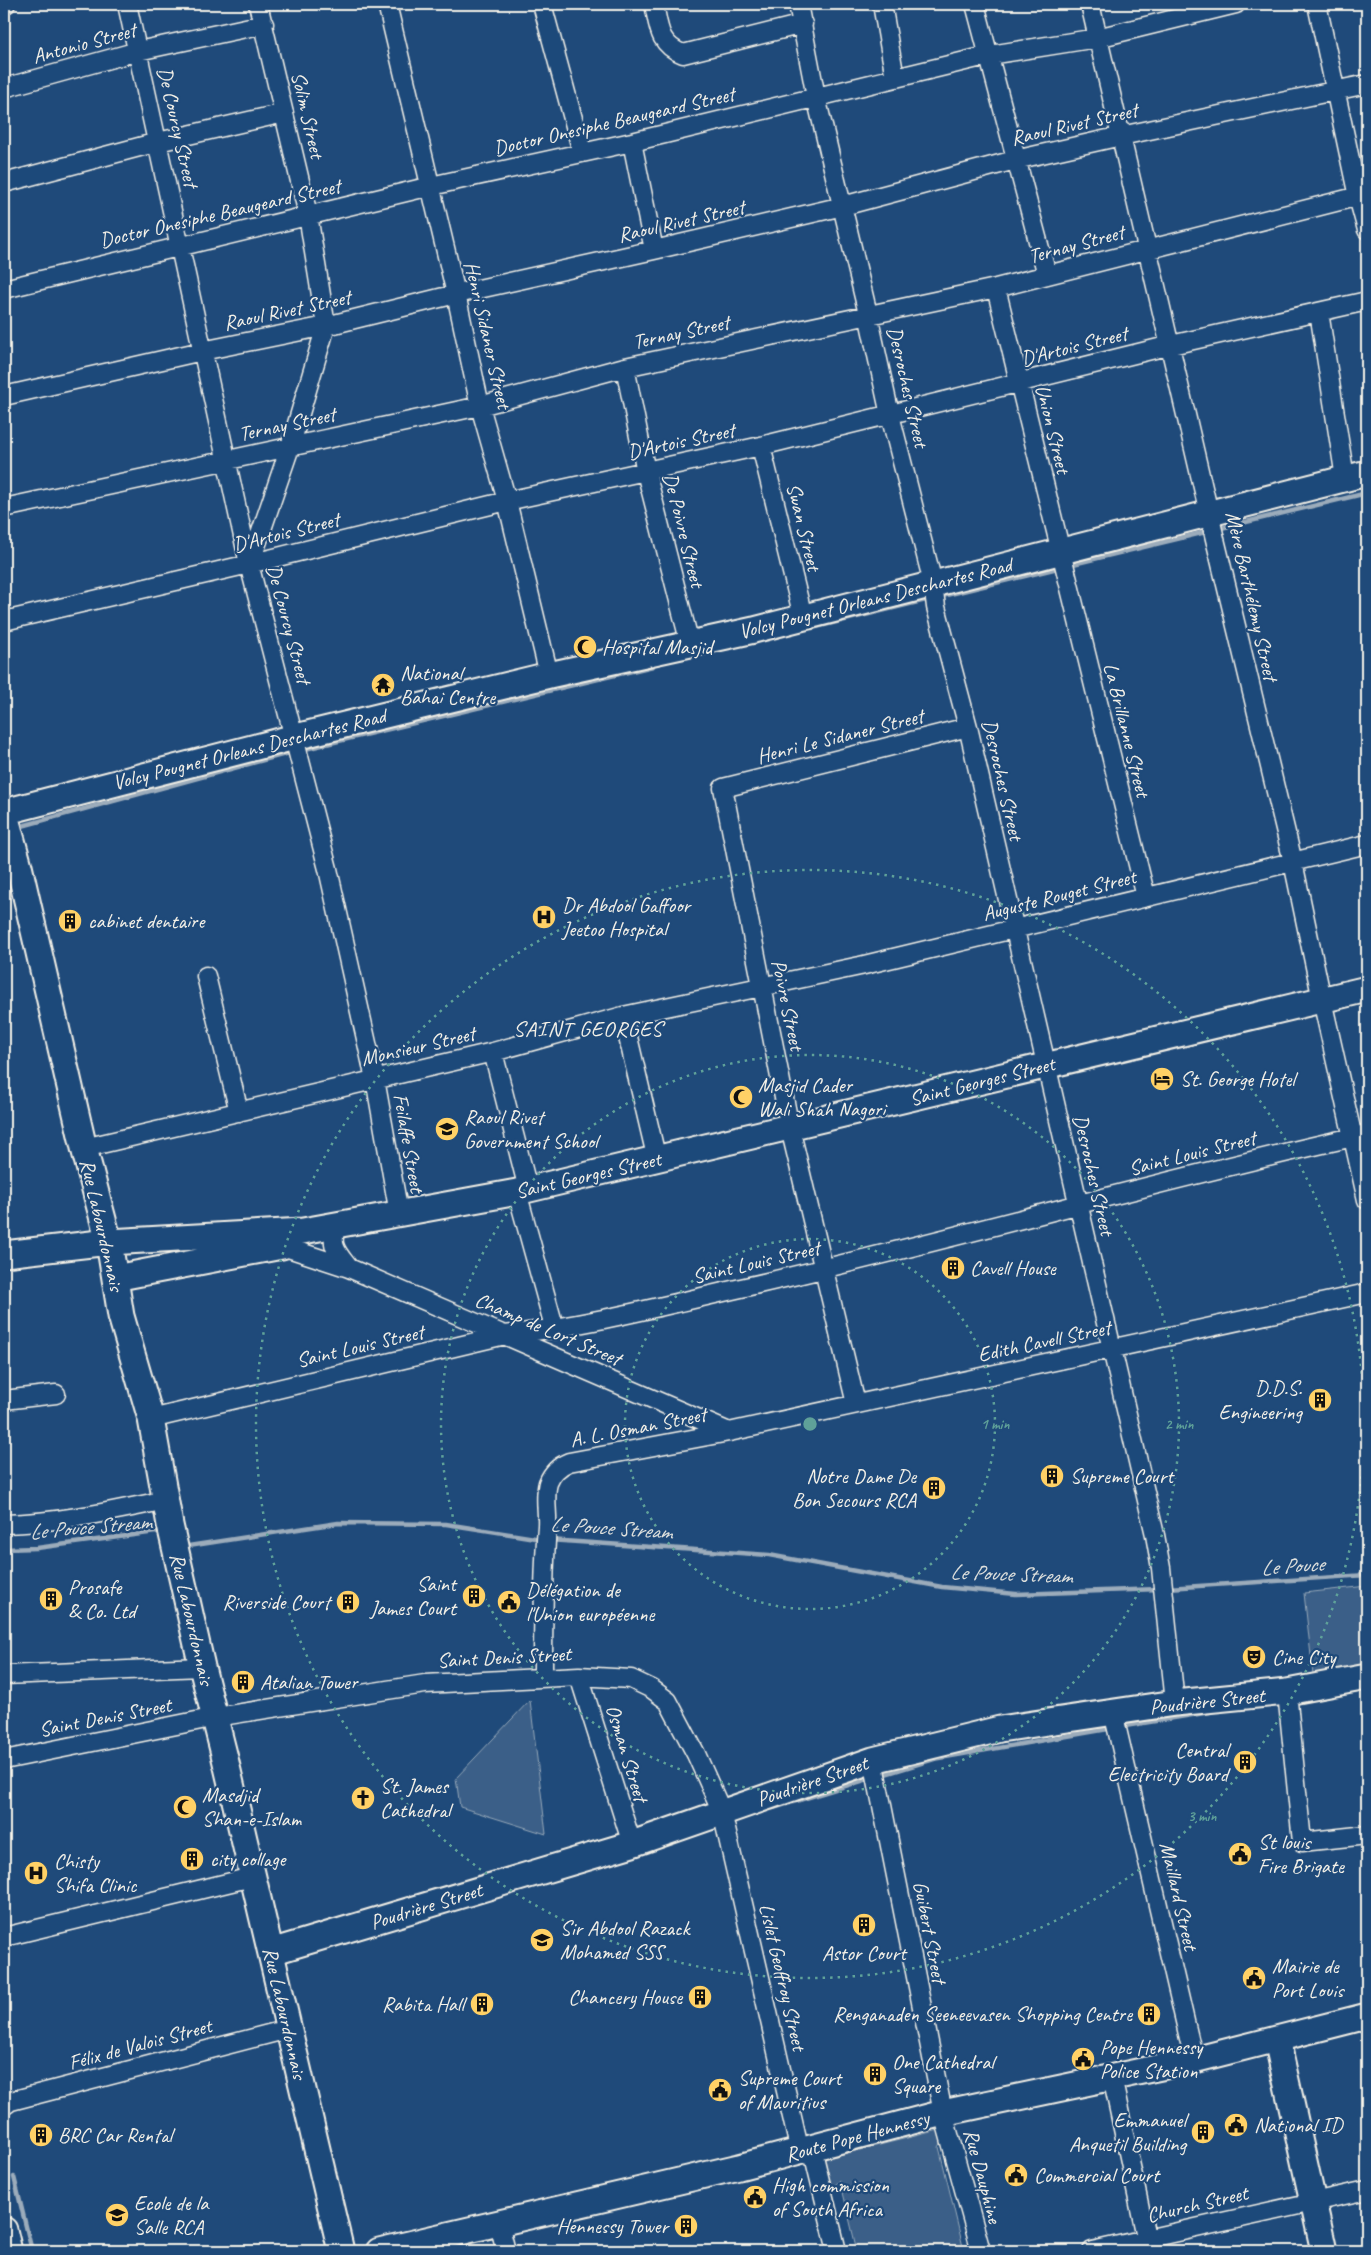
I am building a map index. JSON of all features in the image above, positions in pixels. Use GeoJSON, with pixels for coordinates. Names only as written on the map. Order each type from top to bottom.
{"type":"FeatureCollection","features":[{"type":"Feature","properties":{"kind":"main road","name":"Volcy Pougnet Orleans Deschartes Road"},"geometry":{"type":"LineString","coordinates":[[4,812],[297,746],[549,675],[754,630],[803,617],[934,595],[1063,562],[1210,514],[1356,476]]}},
{"type":"Feature","properties":{"kind":"main road","name":"Rue Labourdonnais"},"geometry":{"type":"LineString","coordinates":[[4,812],[19,866],[84,1148],[110,1242],[121,1316],[151,1419],[170,1525],[202,1668],[206,1719],[252,1877],[342,2251]]}},
{"type":"Feature","properties":{"kind":"main road","name":"Saint Georges Street"},"geometry":{"type":"LineString","coordinates":[[4,1254],[110,1242],[303,1231],[522,1190],[790,1128],[1367,988]]}},
{"type":"Feature","properties":{"kind":"main road","name":"Saint Georges Street"},"geometry":{"type":"LineString","coordinates":[[115,1278],[282,1246],[303,1231]]}},
{"type":"Feature","properties":{"kind":"main road"},"geometry":{"type":"LineString","coordinates":[[204,1236],[208,1261]]}},
{"type":"Feature","properties":{"kind":"main road","name":"Poudrière Street"},"geometry":{"type":"LineString","coordinates":[[271,1952],[632,1844],[873,1760],[1000,1729],[1175,1704],[1288,1698],[1367,1677]]}},
{"type":"Feature","properties":{"kind":"main road","name":"Route Pope Hennessy"},"geometry":{"type":"LineString","coordinates":[[379,2251],[500,2224],[806,2150],[943,2113],[1194,2060],[1367,2016]]}},
{"type":"Feature","properties":{"kind":"main road"},"geometry":{"type":"LineString","coordinates":[[1277,2040],[1324,2251]]}},
{"type":"Feature","properties":{"kind":"main road"},"geometry":{"type":"LineString","coordinates":[[4,2230],[9,2251]]}},
{"type":"Feature","properties":{"kind":"street","name":"De Courcy Street"},"geometry":{"type":"LineString","coordinates":[[127,4],[181,245],[202,350],[228,459],[249,564],[328,869],[375,1079]]}},
{"type":"Feature","properties":{"kind":"street","name":"Solim Street"},"geometry":{"type":"LineString","coordinates":[[258,4],[308,215],[326,326]]}},
{"type":"Feature","properties":{"kind":"street","name":"Henri Sidaner Street"},"geometry":{"type":"LineString","coordinates":[[387,4],[456,294],[480,406],[506,501],[549,675]]}},
{"type":"Feature","properties":{"kind":"street"},"geometry":{"type":"LineString","coordinates":[[542,4],[582,152]]}},
{"type":"Feature","properties":{"kind":"street"},"geometry":{"type":"LineString","coordinates":[[654,4],[660,34],[670,49],[682,54],[803,24]]}},
{"type":"Feature","properties":{"kind":"street","name":"Desroches Street"},"geometry":{"type":"LineString","coordinates":[[798,4],[816,97],[843,206],[890,415],[968,727],[1161,1568],[1175,1704]]}},
{"type":"Feature","properties":{"kind":"street"},"geometry":{"type":"LineString","coordinates":[[882,4],[895,78]]}},
{"type":"Feature","properties":{"kind":"street"},"geometry":{"type":"LineString","coordinates":[[975,4],[1047,275]]}},
{"type":"Feature","properties":{"kind":"street","name":"Mère Barthélemy Street"},"geometry":{"type":"LineString","coordinates":[[1090,4],[1146,248],[1171,345],[1215,539],[1293,862],[1322,1000],[1360,1136],[1367,1200]]}},
{"type":"Feature","properties":{"kind":"street"},"geometry":{"type":"LineString","coordinates":[[1317,4],[1334,91],[1362,196],[1367,230]]}},
{"type":"Feature","properties":{"kind":"street","name":"Doctor Onesiphe Beaugeard Street"},"geometry":{"type":"LineString","coordinates":[[4,288],[431,186],[632,142],[990,55],[1097,38],[1229,5]]}},
{"type":"Feature","properties":{"kind":"street","name":"Antonio Street"},"geometry":{"type":"LineString","coordinates":[[4,88],[138,51],[264,24]]}},
{"type":"Feature","properties":{"kind":"street","name":"Raoul Rivet Street"},"geometry":{"type":"LineString","coordinates":[[4,396],[202,350],[326,326],[456,294],[843,206],[1016,160],[1367,84]]}},
{"type":"Feature","properties":{"kind":"street"},"geometry":{"type":"LineString","coordinates":[[4,183],[158,142],[284,113]]}},
{"type":"Feature","properties":{"kind":"street"},"geometry":{"type":"LineString","coordinates":[[632,142],[654,250]]}},
{"type":"Feature","properties":{"kind":"street","name":"Ternay Street"},"geometry":{"type":"LineString","coordinates":[[4,508],[480,406],[625,367],[996,288],[1146,248],[1362,196]]}},
{"type":"Feature","properties":{"kind":"street","name":"Union Street"},"geometry":{"type":"LineString","coordinates":[[996,288],[1063,562]]}},
{"type":"Feature","properties":{"kind":"street","name":"D'Artois Street"},"geometry":{"type":"LineString","coordinates":[[4,621],[249,564],[506,501],[761,446],[1171,345],[1367,301]]}},
{"type":"Feature","properties":{"kind":"street"},"geometry":{"type":"LineString","coordinates":[[1319,312],[1356,476]]}},
{"type":"Feature","properties":{"kind":"street"},"geometry":{"type":"LineString","coordinates":[[249,564],[290,447],[326,326]]}},
{"type":"Feature","properties":{"kind":"street","name":"De Poivre Street"},"geometry":{"type":"LineString","coordinates":[[625,367],[646,472],[690,644]]}},
{"type":"Feature","properties":{"kind":"street","name":"Swan Street"},"geometry":{"type":"LineString","coordinates":[[761,446],[803,617]]}},
{"type":"Feature","properties":{"kind":"street","name":"La Brillanne Street"},"geometry":{"type":"LineString","coordinates":[[1063,562],[1146,897]]}},
{"type":"Feature","properties":{"kind":"street","name":"Henri Le Sidaner Street"},"geometry":{"type":"LineString","coordinates":[[722,788],[968,727]]}},
{"type":"Feature","properties":{"kind":"street","name":"Poivre Street"},"geometry":{"type":"LineString","coordinates":[[722,788],[790,1128],[856,1404]]}},
{"type":"Feature","properties":{"kind":"street","name":"Auguste Rouget Street"},"geometry":{"type":"LineString","coordinates":[[761,985],[860,966],[1015,930],[1367,844]]}},
{"type":"Feature","properties":{"kind":"street"},"geometry":{"type":"LineString","coordinates":[[206,976],[238,1112]]}},
{"type":"Feature","properties":{"kind":"street","name":"Monsieur Street"},"geometry":{"type":"LineString","coordinates":[[84,1148],[493,1052],[623,1016],[761,985]]}},
{"type":"Feature","properties":{"kind":"street"},"geometry":{"type":"LineString","coordinates":[[623,1016],[656,1160]]}},
{"type":"Feature","properties":{"kind":"street"},"geometry":{"type":"LineString","coordinates":[[493,1052],[522,1190],[555,1330]]}},
{"type":"Feature","properties":{"kind":"street","name":"Feilaffe Street"},"geometry":{"type":"LineString","coordinates":[[375,1079],[399,1214]]}},
{"type":"Feature","properties":{"kind":"street","name":"Saint Louis Street"},"geometry":{"type":"LineString","coordinates":[[151,1419],[505,1335],[555,1330],[823,1270],[1078,1204],[1360,1136]]}},
{"type":"Feature","properties":{"kind":"street"},"geometry":{"type":"LineString","coordinates":[[338,1224],[332,1235],[334,1246],[349,1268]]}},
{"type":"Feature","properties":{"kind":"street","name":"Champ de Lort Street"},"geometry":{"type":"LineString","coordinates":[[282,1246],[349,1268],[729,1432]]}},
{"type":"Feature","properties":{"kind":"street","name":"Edith Cavell Street"},"geometry":{"type":"LineString","coordinates":[[729,1432],[1367,1293]]}},
{"type":"Feature","properties":{"kind":"street"},"geometry":{"type":"LineString","coordinates":[[4,1400],[56,1394]]}},
{"type":"Feature","properties":{"kind":"street","name":"A. L. Osman Street"},"geometry":{"type":"LineString","coordinates":[[543,1677],[543,1561],[547,1524],[548,1483],[560,1466],[569,1462],[729,1432]]}},
{"type":"Feature","properties":{"kind":"street"},"geometry":{"type":"LineString","coordinates":[[4,1524],[26,1524],[104,1513],[166,1500]]}},
{"type":"Feature","properties":{"kind":"street"},"geometry":{"type":"LineString","coordinates":[[4,1675],[202,1668]]}},
{"type":"Feature","properties":{"kind":"street","name":"Saint Denis Street"},"geometry":{"type":"LineString","coordinates":[[4,1759],[206,1719],[425,1684],[579,1676],[631,1679],[652,1689],[668,1701],[696,1754],[722,1812]]}},
{"type":"Feature","properties":{"kind":"street","name":"Osman Street"},"geometry":{"type":"LineString","coordinates":[[579,1676],[632,1844]]}},
{"type":"Feature","properties":{"kind":"street"},"geometry":{"type":"LineString","coordinates":[[1288,1698],[1302,1842],[1367,1835]]}},
{"type":"Feature","properties":{"kind":"street","name":"Maillard Street"},"geometry":{"type":"LineString","coordinates":[[1113,1712],[1194,2060]]}},
{"type":"Feature","properties":{"kind":"street","name":"Saint Denis Street"},"geometry":{"type":"LineString","coordinates":[[4,1759],[206,1719]]}},
{"type":"Feature","properties":{"kind":"street","name":"Guibert Street"},"geometry":{"type":"LineString","coordinates":[[873,1760],[943,2113]]}},
{"type":"Feature","properties":{"kind":"street","name":"Lislet Geoffroy Street"},"geometry":{"type":"LineString","coordinates":[[722,1812],[806,2150],[837,2251]]}},
{"type":"Feature","properties":{"kind":"street"},"geometry":{"type":"LineString","coordinates":[[4,1937],[252,1877]]}},
{"type":"Feature","properties":{"kind":"street","name":"Félix de Valois Street"},"geometry":{"type":"LineString","coordinates":[[4,2106],[11,2101],[288,2029]]}},
{"type":"Feature","properties":{"kind":"street"},"geometry":{"type":"LineString","coordinates":[[1112,2078],[1147,2245]]}},
{"type":"Feature","properties":{"kind":"street","name":"Rue Dauphine"},"geometry":{"type":"LineString","coordinates":[[943,2113],[981,2251]]}},
{"type":"Feature","properties":{"kind":"street","name":"Church Street"},"geometry":{"type":"LineString","coordinates":[[1092,2251],[1147,2245],[1313,2201],[1367,2190]]}},
{"type":"Feature","properties":{"kind":"street"},"geometry":{"type":"LineString","coordinates":[[500,2224],[506,2251]]}},
{"type":"Feature","properties":{"kind":"shaded area"},"geometry":{"type":"Polygon","coordinates":[[[1367,1586],[1367,1665],[1313,1674],[1304,1593],[1367,1586]]]}},
{"type":"Feature","properties":{"kind":"shaded area"},"geometry":{"type":"Polygon","coordinates":[[[530,1700],[546,1834],[460,1807],[456,1778],[530,1700]]]}},
{"type":"Feature","properties":{"kind":"shaded area"},"geometry":{"type":"Polygon","coordinates":[[[943,2129],[944,2138],[939,2147],[964,2251],[857,2251],[840,2180],[832,2189],[824,2159],[943,2129]]]}},
{"type":"Feature","properties":{"kind":"waterway"},"geometry":{"type":"LineString","coordinates":[[1217,529],[1367,493]]}},
{"type":"Feature","properties":{"kind":"waterway"},"geometry":{"type":"LineString","coordinates":[[1069,565],[1210,531]]}},
{"type":"Feature","properties":{"kind":"waterway"},"geometry":{"type":"LineString","coordinates":[[938,597],[1062,567]]}},
{"type":"Feature","properties":{"kind":"waterway"},"geometry":{"type":"LineString","coordinates":[[812,628],[930,599]]}},
{"type":"Feature","properties":{"kind":"waterway"},"geometry":{"type":"LineString","coordinates":[[695,656],[718,650]]}},
{"type":"Feature","properties":{"kind":"waterway"},"geometry":{"type":"LineString","coordinates":[[301,750],[653,666]]}},
{"type":"Feature","properties":{"kind":"waterway"},"geometry":{"type":"LineString","coordinates":[[22,826],[293,752]]}},
{"type":"Feature","properties":{"kind":"waterway","name":"Le Pouce Stream"},"geometry":{"type":"LineString","coordinates":[[182,1547],[338,1523],[446,1524],[541,1539]]}},
{"type":"Feature","properties":{"kind":"waterway","name":"Le Pouce Stream"},"geometry":{"type":"LineString","coordinates":[[4,1549],[37,1548],[156,1532],[163,1536]]}},
{"type":"Feature","properties":{"kind":"waterway","name":"Le Pouce Stream"},"geometry":{"type":"LineString","coordinates":[[549,1540],[769,1555],[942,1587],[1016,1594],[1160,1589]]}},
{"type":"Feature","properties":{"kind":"waterway","name":"Le Pouce"},"geometry":{"type":"LineString","coordinates":[[1168,1588],[1367,1575]]}},
{"type":"Feature","properties":{"kind":"waterway"},"geometry":{"type":"LineString","coordinates":[[1125,1726],[1210,1712]]}},
{"type":"Feature","properties":{"kind":"waterway"},"geometry":{"type":"LineString","coordinates":[[885,1774],[934,1759],[1108,1729]]}},
{"type":"Feature","properties":{"kind":"waterway"},"geometry":{"type":"LineString","coordinates":[[773,1808],[868,1779]]}},
{"type":"Feature","properties":{"kind":"waterway"},"geometry":{"type":"LineString","coordinates":[[14,2177],[32,2251]]}},
{"type":"Feature","properties":{"kind":"place","name":"Hospital Masjid"},"geometry":{"type":"Point","coordinates":[585,647]}},
{"type":"Feature","properties":{"kind":"place","name":"National Bahai Centre"},"geometry":{"type":"Point","coordinates":[383,685]}},
{"type":"Feature","properties":{"kind":"place","name":"Dr Abdool Gaffoor Jeetoo Hospital"},"geometry":{"type":"Point","coordinates":[544,917]}},
{"type":"Feature","properties":{"kind":"place","name":"cabinet dentaire"},"geometry":{"type":"Point","coordinates":[70,921]}},
{"type":"Feature","properties":{"kind":"place","name":"St. George Hotel"},"geometry":{"type":"Point","coordinates":[1162,1079]}},
{"type":"Feature","properties":{"kind":"place","name":"Masjid Cader Wali Shah Nagori"},"geometry":{"type":"Point","coordinates":[741,1097]}},
{"type":"Feature","properties":{"kind":"place","name":"Raoul Rivet Government School"},"geometry":{"type":"Point","coordinates":[447,1129]}},
{"type":"Feature","properties":{"kind":"place","name":"Cavell House"},"geometry":{"type":"Point","coordinates":[953,1268]}},
{"type":"Feature","properties":{"kind":"place","name":"D.D.S. Engineering"},"geometry":{"type":"Point","coordinates":[1320,1400]}},
{"type":"Feature","properties":{"kind":"place","name":"Supreme Court"},"geometry":{"type":"Point","coordinates":[1052,1476]}},
{"type":"Feature","properties":{"kind":"place","name":"Notre Dame De Bon Secours RCA"},"geometry":{"type":"Point","coordinates":[934,1488]}},
{"type":"Feature","properties":{"kind":"place","name":"Saint James Court"},"geometry":{"type":"Point","coordinates":[474,1596]}},
{"type":"Feature","properties":{"kind":"place","name":"Prosafe & Co. Ltd"},"geometry":{"type":"Point","coordinates":[51,1599]}},
{"type":"Feature","properties":{"kind":"place","name":"Riverside Court"},"geometry":{"type":"Point","coordinates":[348,1602]}},
{"type":"Feature","properties":{"kind":"place","name":"Délégation de l'Union européenne"},"geometry":{"type":"Point","coordinates":[509,1602]}},
{"type":"Feature","properties":{"kind":"place","name":"Cine City"},"geometry":{"type":"Point","coordinates":[1254,1657]}},
{"type":"Feature","properties":{"kind":"place","name":"Atalian Tower"},"geometry":{"type":"Point","coordinates":[243,1682]}},
{"type":"Feature","properties":{"kind":"place","name":"Central Electricity Board"},"geometry":{"type":"Point","coordinates":[1245,1762]}},
{"type":"Feature","properties":{"kind":"place","name":"St. James Cathedral"},"geometry":{"type":"Point","coordinates":[363,1798]}},
{"type":"Feature","properties":{"kind":"place","name":"Masdjid Shan-e-Islam"},"geometry":{"type":"Point","coordinates":[185,1807]}},
{"type":"Feature","properties":{"kind":"place","name":"St louis Fire Brigate"},"geometry":{"type":"Point","coordinates":[1240,1854]}},
{"type":"Feature","properties":{"kind":"place","name":"city collage"},"geometry":{"type":"Point","coordinates":[192,1859]}},
{"type":"Feature","properties":{"kind":"place","name":"Chisty Shifa Clinic"},"geometry":{"type":"Point","coordinates":[36,1873]}},
{"type":"Feature","properties":{"kind":"place","name":"Astor Court"},"geometry":{"type":"Point","coordinates":[864,1925]}},
{"type":"Feature","properties":{"kind":"place","name":"Sir Abdool Razack Mohamed SSS"},"geometry":{"type":"Point","coordinates":[542,1940]}},
{"type":"Feature","properties":{"kind":"place","name":"Mairie de Port Louis"},"geometry":{"type":"Point","coordinates":[1254,1978]}},
{"type":"Feature","properties":{"kind":"place","name":"Chancery House"},"geometry":{"type":"Point","coordinates":[700,1997]}},
{"type":"Feature","properties":{"kind":"place","name":"Rabita Hall"},"geometry":{"type":"Point","coordinates":[482,2004]}},
{"type":"Feature","properties":{"kind":"place","name":"Renganaden Seeneevasen Shopping Centre"},"geometry":{"type":"Point","coordinates":[1149,2014]}},
{"type":"Feature","properties":{"kind":"place","name":"Pope Hennessy Police Station"},"geometry":{"type":"Point","coordinates":[1083,2059]}},
{"type":"Feature","properties":{"kind":"place","name":"One Cathedral Square"},"geometry":{"type":"Point","coordinates":[875,2074]}},
{"type":"Feature","properties":{"kind":"place","name":"Supreme Court of Mauritius"},"geometry":{"type":"Point","coordinates":[720,2090]}},
{"type":"Feature","properties":{"kind":"place","name":"National ID"},"geometry":{"type":"Point","coordinates":[1236,2125]}},
{"type":"Feature","properties":{"kind":"place","name":"Emmanuel Anquetil Building"},"geometry":{"type":"Point","coordinates":[1203,2132]}},
{"type":"Feature","properties":{"kind":"place","name":"BRC Car Rental"},"geometry":{"type":"Point","coordinates":[41,2135]}},
{"type":"Feature","properties":{"kind":"place","name":"Commercial Court"},"geometry":{"type":"Point","coordinates":[1016,2175]}},
{"type":"Feature","properties":{"kind":"place","name":"High commission of South Africa"},"geometry":{"type":"Point","coordinates":[755,2197]}},
{"type":"Feature","properties":{"kind":"place","name":"Ecole de la Salle RCA"},"geometry":{"type":"Point","coordinates":[117,2215]}},
{"type":"Feature","properties":{"kind":"place","name":"Hennessy Tower"},"geometry":{"type":"Point","coordinates":[686,2226]}},
{"type":"Feature","properties":{"kind":"district","name":"SAINT GEORGES"},"geometry":{"type":"Point","coordinates":[588,1028]}}]}
